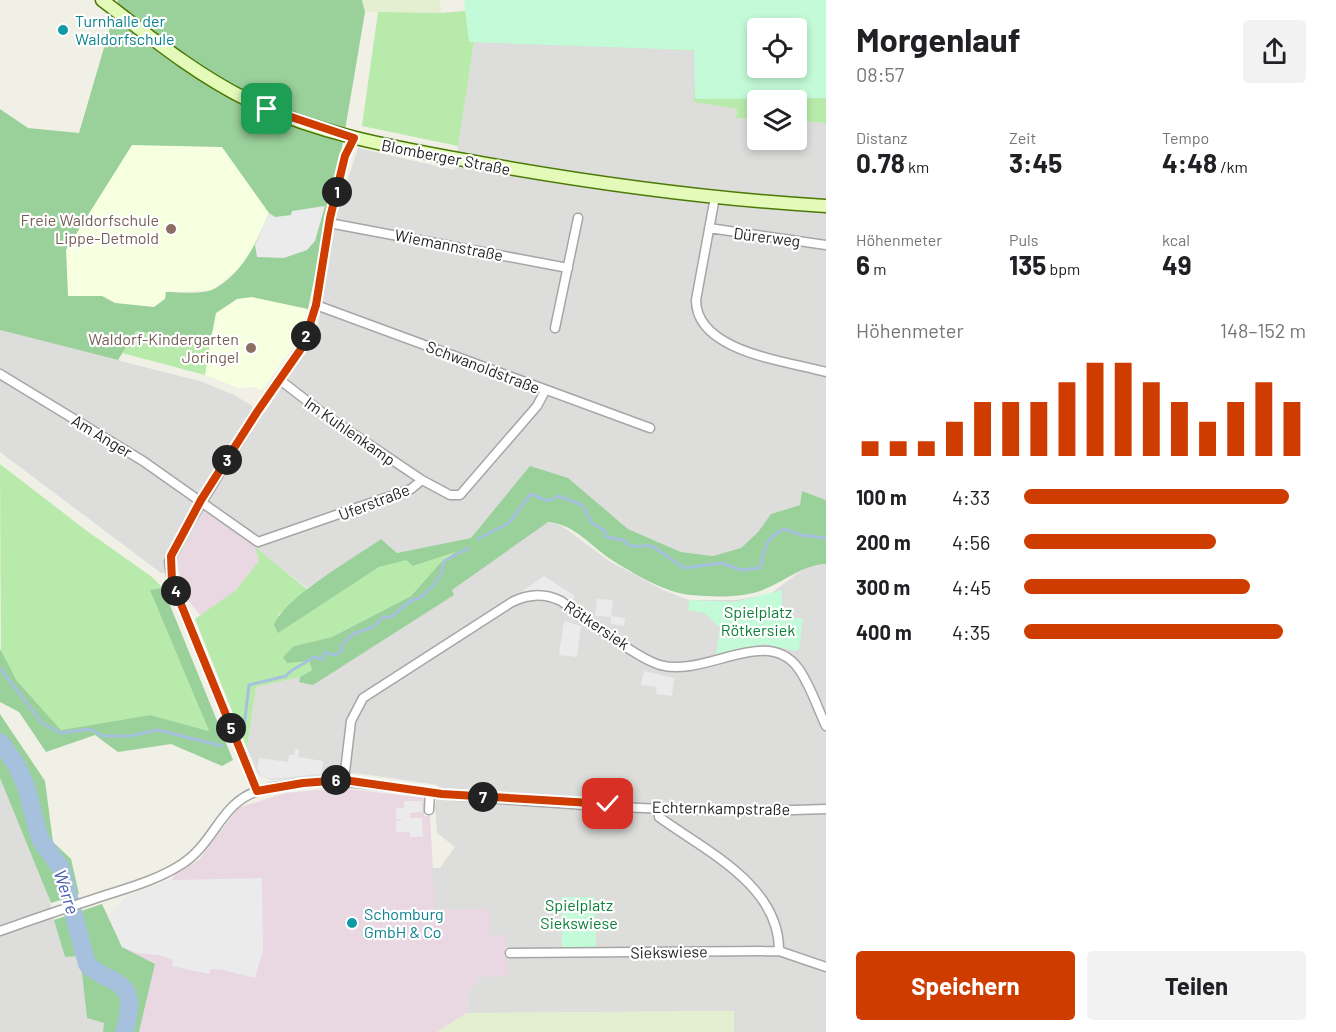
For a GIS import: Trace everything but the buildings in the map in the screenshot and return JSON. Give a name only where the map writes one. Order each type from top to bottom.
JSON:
[{"type":"street","name":"Blomberger Straße","points":[[102,0],[177,56],[229,90],[267,109],[354,138],[544,175],[715,197],[826,206]]},
{"type":"street","points":[[0,931],[155,878],[180,866],[202,849],[236,802],[257,791],[170,574],[171,556],[201,500],[257,412],[303,346],[316,305],[329,222],[345,156],[354,138]]},
{"type":"street","points":[[715,197],[696,306],[711,335],[729,345],[826,372]]},
{"type":"street","points":[[555,328],[578,218]]},
{"type":"street","name":"Wiemannstraße","points":[[329,222],[568,268]]},
{"type":"street","name":"Dürerweg","points":[[709,228],[826,244]]},
{"type":"street","name":"Schwanoldstraße","points":[[316,305],[650,428]]},
{"type":"street","name":"Am Anger","points":[[0,374],[143,461],[201,500]]},
{"type":"street","name":"Im Kuhlenkamp","points":[[280,380],[324,414],[422,480]]},
{"type":"street","name":"Uferstraße","points":[[201,500],[254,540],[261,542],[411,489],[422,480],[450,495],[460,495],[537,406],[545,391]]},
{"type":"street","name":"Rötkersiek","points":[[344,780],[351,721],[363,698],[512,602],[532,595],[561,601],[660,665],[691,668],[757,650],[778,653],[791,661],[800,671],[826,726]]},
{"type":"street","name":"Echternkampstraße","points":[[257,791],[303,783],[344,780],[430,792],[658,807],[826,808]]},
{"type":"street","points":[[429,810],[430,792]]},
{"type":"street","points":[[658,807],[659,817],[712,854],[758,894],[772,920],[779,951]]},
{"type":"street","name":"Siekswiese","points":[[510,953],[779,951],[826,967]]},
{"type":"shaded area","points":[[362,0],[440,0],[441,13],[365,12]]},
{"type":"shaded area","points":[[475,36],[696,51],[737,109],[736,118],[747,119],[747,150],[807,150],[807,122],[826,123],[826,500],[802,491],[800,505],[771,514],[758,532],[741,548],[713,556],[681,552],[628,529],[618,520],[531,466],[471,538],[397,553],[381,539],[307,588],[206,510],[177,562],[178,574],[161,573],[0,452],[0,330],[203,382],[234,395],[264,413],[317,333],[334,222],[358,148],[454,170]]},
{"type":"shaded area","name":"Freie Waldorfschule Lippe-Detmold","points":[[132,145],[222,147],[269,213],[255,245],[242,266],[212,290],[166,292],[165,299],[154,307],[115,303],[102,296],[68,296],[66,250]]},
{"type":"shaded area","points":[[325,206],[315,241],[307,250],[284,258],[257,257],[255,245],[269,213],[275,217],[291,215],[292,211]]},
{"type":"shaded area","name":"Waldorf-Kindergarten Joringel","points":[[252,297],[308,309],[298,341],[262,390],[254,387],[238,388],[205,375],[216,313],[237,299]]},
{"type":"shaded area","points":[[206,510],[255,547],[259,561],[235,591],[201,616],[184,595],[177,561]]},
{"type":"shaded area","points":[[547,522],[562,526],[609,561],[663,590],[689,600],[736,600],[770,594],[809,565],[826,564],[826,1032],[734,1032],[734,1011],[467,1013],[468,990],[478,982],[478,977],[507,935],[490,936],[489,909],[435,910],[431,868],[440,868],[455,847],[437,833],[435,806],[438,785],[355,773],[271,780],[258,774],[247,748],[256,687],[300,677],[299,682],[454,595],[451,590]]},
{"type":"shaded area","points":[[544,576],[575,596],[571,603],[546,591],[521,592]]},
{"type":"shaded area","points":[[597,599],[613,600],[611,616],[625,618],[624,626],[611,624],[611,617],[595,616]]},
{"type":"shaded area","points":[[564,621],[581,626],[577,657],[559,655]]},
{"type":"shaded area","points":[[644,671],[674,678],[672,696],[656,694],[657,687],[641,685]]},
{"type":"shaded area","points":[[295,749],[299,749],[298,757],[323,761],[321,774],[271,779],[261,775],[257,768],[259,758],[288,762],[289,755],[294,755]]},
{"type":"shaded area","points":[[0,778],[47,892],[65,957],[80,956],[87,1018],[104,1023],[103,1032],[0,1032]]},
{"type":"shaded area","points":[[340,788],[426,798],[424,816],[430,816],[435,910],[490,909],[490,935],[507,935],[508,976],[478,977],[478,982],[468,990],[467,1013],[437,1032],[139,1032],[155,964],[122,947],[109,915],[128,896],[172,880],[175,874],[199,860],[238,808],[285,793]]},
{"type":"shaded area","points":[[404,801],[422,801],[422,812],[410,813],[410,818],[422,818],[423,837],[410,837],[410,832],[396,832],[396,821],[404,820],[396,819],[396,808],[404,808]]},
{"type":"shaded area","points":[[262,878],[263,951],[255,978],[223,970],[211,969],[209,974],[172,966],[173,960],[159,955],[137,953],[122,947],[109,915],[128,896],[172,880]]},
{"type":"shaded area","points":[[734,1011],[734,1032],[437,1032],[467,1013]]},
{"type":"green space","points":[[118,0],[362,0],[365,12],[343,142],[308,309],[252,297],[237,299],[216,313],[210,343],[136,331],[118,360],[0,330],[0,109],[28,128],[79,133]],"holes":[[[132,145],[222,147],[269,213],[254,246],[233,274],[209,291],[166,292],[165,299],[154,307],[115,303],[102,296],[68,296],[66,250]]]},
{"type":"green space","points":[[464,0],[826,0],[826,98],[807,98],[807,90],[747,90],[747,99],[695,99],[694,50],[469,42]]},
{"type":"green space","points":[[826,0],[826,123],[807,122],[807,90],[747,90],[747,119],[736,118],[737,109],[694,102],[696,51],[475,36],[458,146],[362,126],[378,12],[441,13],[578,1]]},
{"type":"green space","points":[[136,331],[210,343],[205,375],[122,353]]},
{"type":"green space","points":[[0,464],[87,531],[152,577],[163,588],[151,591],[209,731],[150,715],[61,730],[17,681],[1,653]]},
{"type":"green space","points":[[530,466],[568,478],[628,529],[681,552],[713,556],[741,548],[758,532],[771,514],[800,505],[802,491],[826,500],[826,564],[800,571],[768,588],[744,595],[691,595],[671,591],[650,582],[612,560],[574,531],[548,522],[452,590],[454,595],[313,685],[299,682],[300,677],[312,670],[309,661],[287,663],[283,657],[294,646],[332,637],[411,596],[441,562],[455,552],[413,566],[406,560],[379,567],[278,633],[274,625],[292,602],[381,539],[397,553],[471,538]]},
{"type":"green space","points":[[255,547],[308,590],[278,615],[278,632],[379,567],[406,559],[414,566],[457,550],[441,562],[411,596],[332,637],[294,646],[309,661],[312,670],[300,677],[256,687],[247,748],[195,619],[235,591],[259,561]]},
{"type":"green space","points":[[163,588],[233,760],[222,766],[171,744],[118,752],[95,735],[46,752],[19,712],[0,702],[0,649],[17,681],[61,730],[150,715],[209,731],[150,590]]},
{"type":"green space","name":"Spielplatz Rötkersiek","points":[[782,590],[782,618],[803,618],[799,649],[796,651],[764,644],[716,655],[720,628],[704,613],[688,610],[689,600],[735,602]]},
{"type":"green space","points":[[0,714],[45,781],[53,842],[71,859],[79,894],[51,903],[0,778]]},
{"type":"green space","name":"Spielplatz Siekswiese","points":[[561,897],[595,897],[596,948],[562,948]]},
{"type":"green space","points":[[102,904],[122,947],[155,964],[139,1032],[103,1032],[104,1023],[87,1018],[80,956],[65,957],[54,920]]},
{"type":"waterway","points":[[478,539],[509,523],[531,494],[548,501],[559,496],[582,505],[592,523],[605,531],[606,537],[623,540],[630,546],[652,546],[684,568],[722,563],[741,570],[760,568],[769,540],[784,529],[801,535],[826,538]]},
{"type":"waterway","points":[[244,727],[249,685],[286,676],[313,657],[323,659],[325,652],[332,655],[338,653],[342,650],[341,646],[353,634],[373,627],[383,617],[391,617],[410,601],[420,598],[433,586],[441,574],[444,561],[469,548]]},
{"type":"waterway","points":[[0,668],[42,723],[61,733],[90,729],[103,736],[130,736],[158,730],[222,746]]},
{"type":"waterway","name":"Werre","points":[[0,742],[16,764],[26,786],[40,839],[61,868],[87,964],[122,986],[126,991],[129,1009],[124,1032]]},
{"type":"place","name":"Turnhalle der Waldorfschule","points":[[63,30]]},
{"type":"place","name":"Freie Waldorfschule Lippe-Detmold","points":[[171,229]]},
{"type":"place","name":"Waldorf-Kindergarten Joringel","points":[[251,348]]},
{"type":"place","name":"Schomburg GmbH & Co","points":[[352,923]]},
{"type":"route","points":[[267,109],[354,138],[345,156],[330,218],[316,305],[303,346],[257,412],[201,500],[171,556],[169,566],[172,582],[257,791],[275,786],[344,780],[442,794],[608,804]]}]
